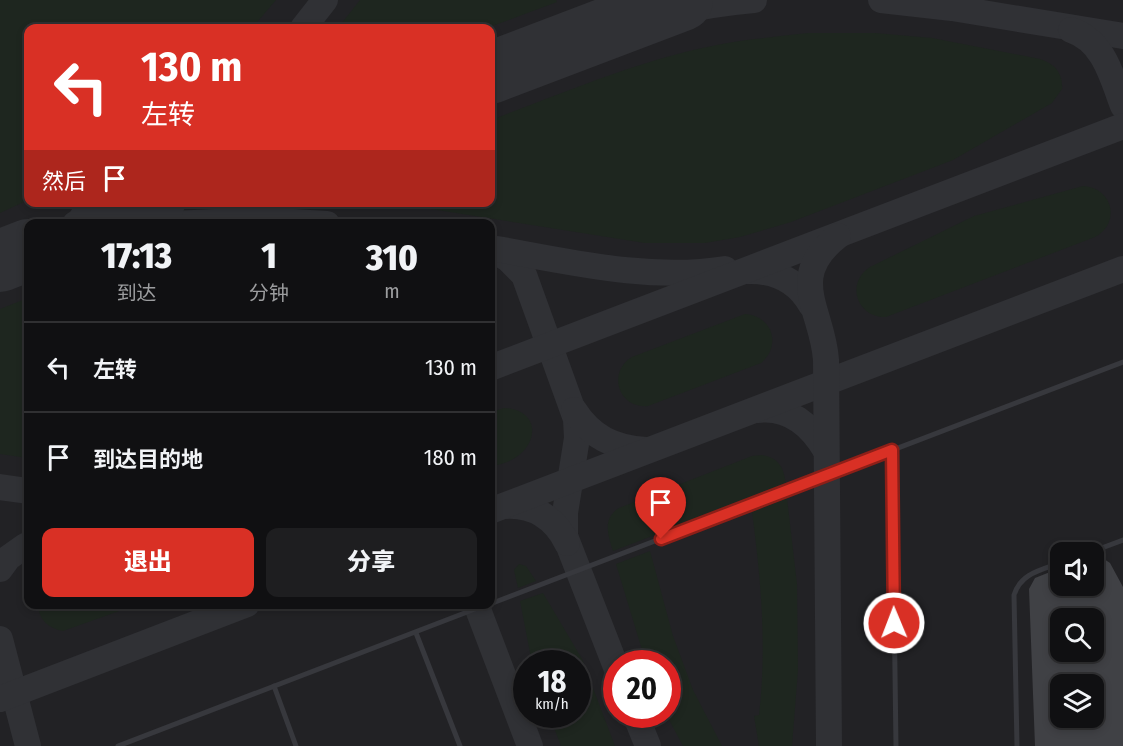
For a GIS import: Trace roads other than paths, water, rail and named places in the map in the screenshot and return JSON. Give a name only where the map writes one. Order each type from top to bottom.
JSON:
[{"type":"lane","points":[[495,602],[1123,362]]},
{"type":"lane","points":[[892,450],[896,746]]},
{"type":"lane","points":[[1104,547],[1123,540]]},
{"type":"lane","points":[[1017,746],[1014,596],[1025,577],[1050,567]]},
{"type":"lane","points":[[118,746],[476,609]]},
{"type":"lane","points":[[416,633],[460,746]]},
{"type":"lane","points":[[274,686],[296,746]]}]
